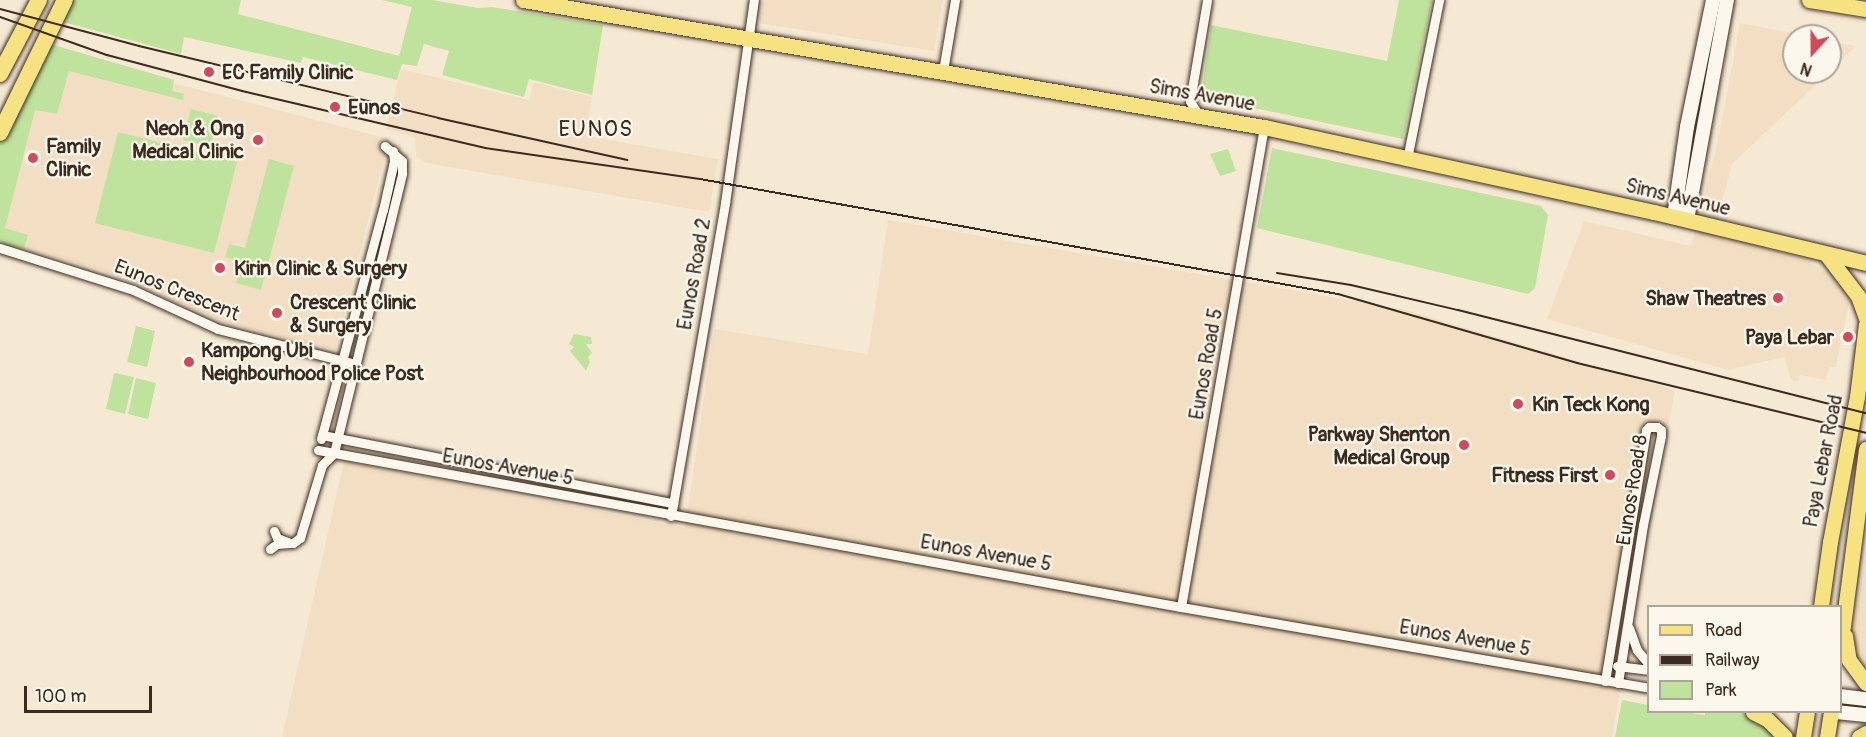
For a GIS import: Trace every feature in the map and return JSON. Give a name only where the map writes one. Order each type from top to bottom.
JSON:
[{"type":"highway","points":[[0,74],[39,0]]},
{"type":"highway","points":[[0,133],[65,0]]},
{"type":"main road","name":"Sims Avenue","points":[[524,0],[1198,114],[1680,219],[1866,263]]},
{"type":"main road","points":[[1680,219],[1687,127],[1713,0]]},
{"type":"main road","points":[[1680,219],[1727,0]]},
{"type":"main road","points":[[1809,0],[1866,9]]},
{"type":"main road","points":[[1826,254],[1858,296],[1866,318]]},
{"type":"main road","name":"Paya Lebar Road","points":[[1821,605],[1830,542],[1857,397],[1866,324]]},
{"type":"main road","name":"Paya Lebar Road","points":[[1842,638],[1866,449]]},
{"type":"main road","points":[[1844,627],[1849,660],[1866,683]]},
{"type":"main road","points":[[1842,696],[1866,699]]},
{"type":"main road","points":[[1842,712],[1866,715]]},
{"type":"main road","points":[[1756,713],[1779,729],[1785,737]]},
{"type":"main road","points":[[1803,737],[1807,713]]},
{"type":"main road","points":[[1827,737],[1831,713]]},
{"type":"main road","points":[[1859,737],[1866,733]]},
{"type":"street","name":"Eunos Road 2","points":[[671,516],[725,203],[754,0]]},
{"type":"street","points":[[943,71],[956,0]]},
{"type":"street","points":[[1198,114],[1190,101],[1207,0]]},
{"type":"street","points":[[1407,159],[1439,0]]},
{"type":"street","name":"Eunos Road 5","points":[[1181,607],[1264,127]]},
{"type":"street","points":[[270,549],[277,543],[298,541],[302,535],[322,465],[334,453],[402,173],[402,161],[389,149],[394,161],[383,210],[318,450],[322,465]]},
{"type":"street","name":"Eunos Crescent","points":[[0,248],[133,290],[218,329],[355,364]]},
{"type":"street","name":"Eunos Road 8","points":[[1605,681],[1646,430],[1649,426],[1657,427],[1661,430],[1661,436],[1618,683]]},
{"type":"street","name":"Eunos Avenue 5","points":[[322,435],[673,503]]},
{"type":"street","name":"Eunos Avenue 5","points":[[318,450],[671,516],[1647,688]]},
{"type":"street","points":[[274,531],[278,538],[291,543]]},
{"type":"street","points":[[1628,626],[1637,650],[1647,662]]},
{"type":"street","points":[[1608,665],[1647,670]]},
{"type":"shaded area","points":[[763,0],[943,0],[934,51],[759,23]]},
{"type":"shaded area","points":[[1740,23],[1782,31],[1782,84],[1816,84],[1732,164],[1714,232],[1802,258],[1840,280],[1850,298],[1836,367],[1829,367],[1826,380],[1800,375],[1798,382],[1791,379],[1784,357],[1728,370],[1547,319],[1584,221],[1691,246],[1718,141]]},
{"type":"shaded area","points":[[1842,43],[1856,46],[1842,59]]},
{"type":"shaded area","points":[[47,50],[389,139],[335,350],[222,322],[101,270],[0,243],[0,143]]},
{"type":"shaded area","points":[[401,69],[529,100],[534,82],[592,97],[586,136],[718,159],[709,212],[426,163],[416,156],[415,137],[386,129]]},
{"type":"shaded area","points":[[888,220],[1406,310],[1675,390],[1612,737],[282,737],[344,461],[685,528],[714,329],[868,354]]},
{"type":"shaded area","points":[[1866,552],[1866,674],[1856,659],[1852,639]]},
{"type":"green space","points":[[70,0],[241,0],[238,14],[399,56],[412,7],[382,0],[432,0],[603,25],[592,95],[529,79],[524,97],[442,75],[449,51],[424,44],[417,66],[402,64],[397,80],[303,57],[301,63],[184,37],[181,54],[60,21]]},
{"type":"green space","points":[[1399,0],[1432,0],[1403,139],[1201,97],[1211,25],[1387,61]]},
{"type":"green space","points":[[50,44],[174,80],[172,91],[184,94],[183,100],[69,71],[57,114],[35,110],[5,228],[28,235],[24,249],[0,243],[0,143]]},
{"type":"green space","points":[[191,109],[218,116],[211,147],[183,140]]},
{"type":"green space","points":[[118,132],[237,162],[214,253],[95,223]]},
{"type":"green space","points":[[1272,148],[1541,206],[1548,215],[1535,288],[1528,294],[1257,228]]},
{"type":"green space","points":[[1228,149],[1236,171],[1220,176],[1210,154]]},
{"type":"green space","points":[[269,159],[294,166],[261,290],[236,283],[242,262],[225,257],[229,244],[245,248]]},
{"type":"green space","points":[[136,326],[155,331],[147,367],[127,362]]},
{"type":"green space","points":[[574,334],[591,337],[592,344],[586,344],[592,353],[588,357],[590,362],[586,371],[570,351],[574,347],[569,344]]},
{"type":"green space","points":[[114,373],[134,377],[125,414],[106,409]]},
{"type":"green space","points":[[136,378],[156,383],[148,419],[128,414]]},
{"type":"green space","points":[[1622,700],[1647,705],[1647,713],[1705,715],[1705,713],[1743,713],[1780,737],[1615,737]]},
{"type":"railway","points":[[0,9],[139,46],[438,118],[627,160]]},
{"type":"railway","points":[[0,17],[107,55],[242,91],[485,148],[700,179],[1338,294],[1577,363],[1866,433]]},
{"type":"railway","points":[[1277,273],[1351,285],[1458,310],[1866,413]]},
{"type":"place","name":"EC Family Clinic","points":[[209,72]]},
{"type":"place","name":"Eunos","points":[[335,107]]},
{"type":"place","name":"Neoh & Ong Medical Clinic","points":[[258,140]]},
{"type":"place","name":"Family Clinic","points":[[33,158]]},
{"type":"place","name":"Kirin Clinic & Surgery","points":[[220,268]]},
{"type":"place","name":"Shaw Theatres","points":[[1778,298]]},
{"type":"place","name":"Crescent Clinic & Surgery","points":[[277,313]]},
{"type":"place","name":"Paya Lebar","points":[[1848,337]]},
{"type":"place","name":"Kampong Ubi Neighbourhood Police Post","points":[[189,362]]},
{"type":"place","name":"Kin Teck Kong","points":[[1518,404]]},
{"type":"place","name":"Parkway Shenton Medical Group","points":[[1464,445]]},
{"type":"place","name":"Fitness First","points":[[1610,475]]},
{"type":"district","name":"EUNOS","points":[[596,130]]}]
